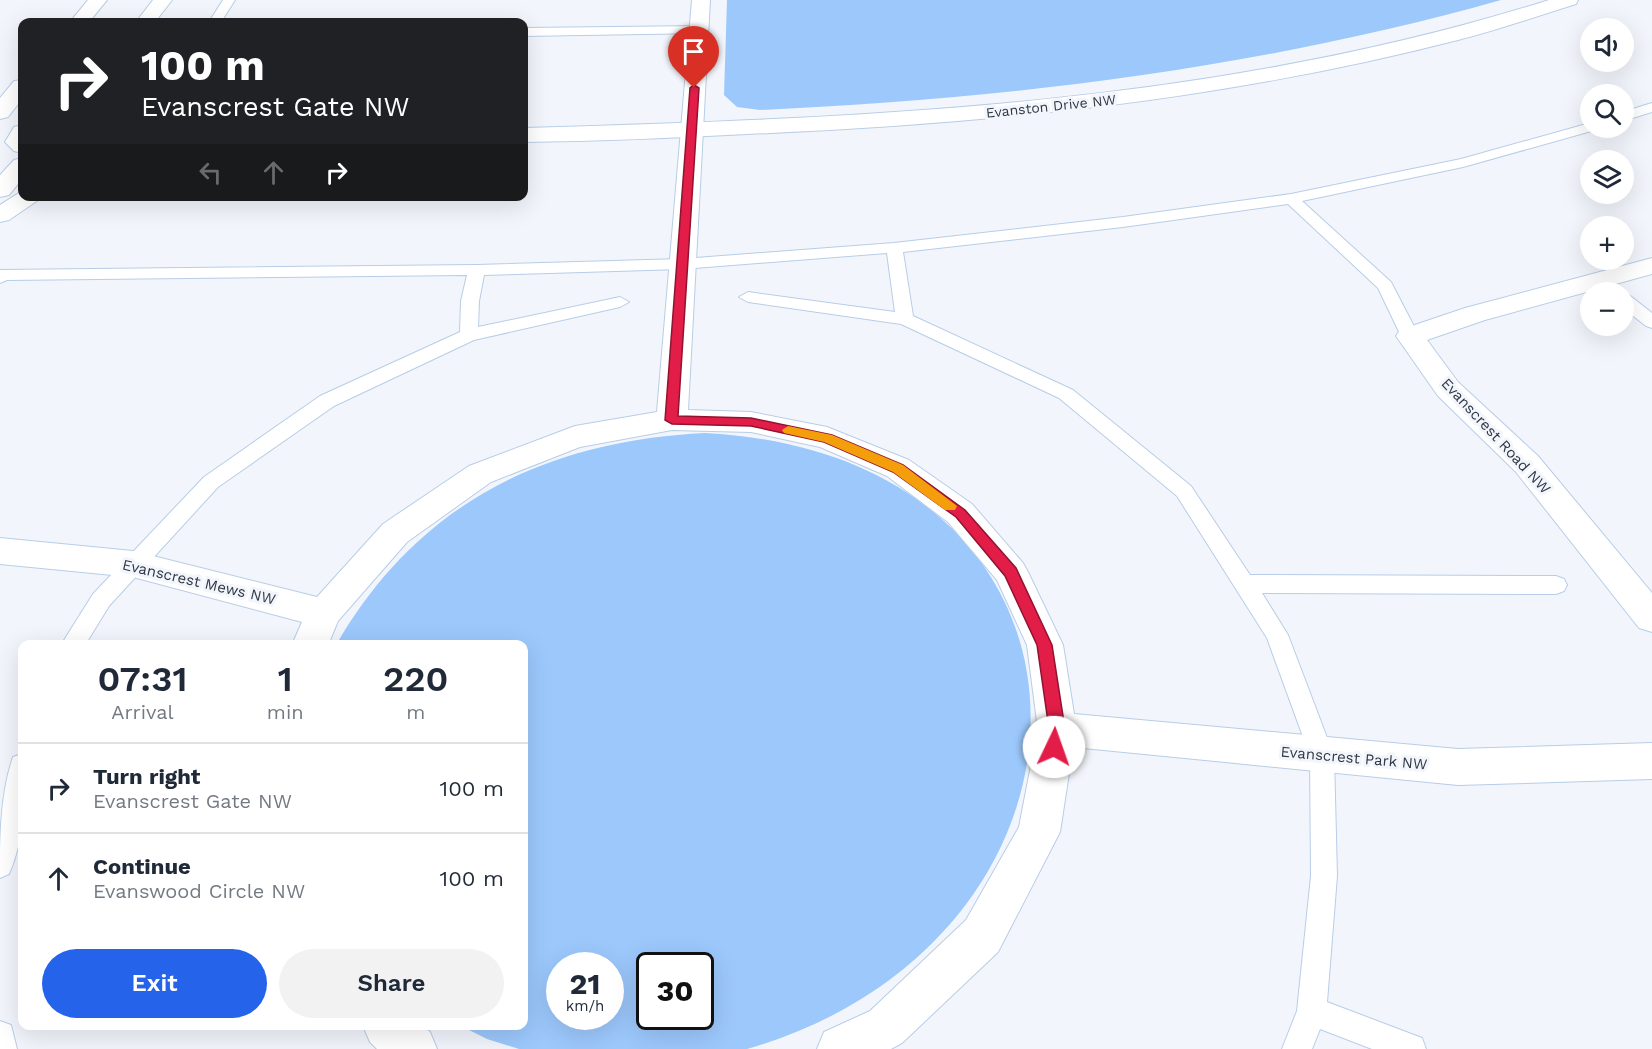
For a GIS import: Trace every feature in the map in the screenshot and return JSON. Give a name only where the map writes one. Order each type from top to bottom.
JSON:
[{"type":"street","points":[[82,18],[98,0]]},
{"type":"street","points":[[102,18],[116,0]]},
{"type":"street","points":[[148,18],[163,0]]},
{"type":"street","points":[[672,420],[690,130],[701,30],[701,0]]},
{"type":"street","name":"Evanston Drive NW","points":[[528,135],[690,130],[944,117],[1121,98],[1288,71],[1453,35],[1569,0]]},
{"type":"street","points":[[0,112],[18,91]]},
{"type":"street","points":[[0,128],[18,127]]},
{"type":"street","points":[[0,190],[18,170]]},
{"type":"street","points":[[0,215],[24,201]]},
{"type":"street","points":[[1616,282],[1652,266]]},
{"type":"street","points":[[1410,336],[1475,314],[1580,292]]},
{"type":"street","name":"Evanscrest Road NW","points":[[1410,336],[1448,389],[1527,464],[1652,618]]},
{"type":"street","points":[[312,640],[324,613],[395,533],[480,474],[575,437],[672,420],[751,422],[827,438],[898,468],[960,513],[1011,572],[1044,645],[1057,729],[1039,832],[982,936],[886,1027],[841,1049]]},
{"type":"street","name":"Evanscrest Mews NW","points":[[0,551],[133,564],[324,613]]},
{"type":"street","name":"Evanscrest Park NW","points":[[1057,729],[1322,756],[1458,767],[1652,761]]},
{"type":"street","points":[[391,1030],[413,1049]]},
{"type":"lane","points":[[218,18],[229,0]]},
{"type":"lane","points":[[528,32],[701,30]]},
{"type":"lane","points":[[1634,113],[1652,107]]},
{"type":"lane","points":[[0,278],[26,275],[477,270],[682,264],[894,248],[1123,222],[1291,199],[1462,163],[1580,130]]},
{"type":"lane","points":[[1291,199],[1385,286],[1410,336]]},
{"type":"lane","points":[[894,248],[905,319]]},
{"type":"lane","points":[[469,335],[470,301],[477,270]]},
{"type":"lane","points":[[748,297],[905,319],[1066,394],[1184,491],[1276,635],[1322,756],[1324,876],[1312,1011],[1297,1049]]},
{"type":"lane","points":[[77,640],[101,600],[211,482],[318,408],[469,335],[620,302]]},
{"type":"lane","points":[[1634,308],[1652,322]]},
{"type":"lane","points":[[1244,584],[1556,585]]},
{"type":"lane","points":[[0,865],[18,783]]},
{"type":"lane","points":[[1312,1011],[1411,1049]]},
{"type":"lane","points":[[0,1036],[2,1049]]},
{"type":"shaded area","points":[[727,0],[1501,0],[1410,24],[1319,44],[1226,62],[1134,76],[947,98],[760,110],[737,107],[724,95]]},
{"type":"shaded area","points":[[705,433],[846,462],[947,523],[1008,609],[1030,708],[1015,812],[962,910],[873,992],[747,1049],[519,1049],[487,1039],[469,1030],[528,1030],[528,640],[339,640],[369,595],[406,553],[447,518],[491,489],[540,466],[591,450],[647,439]]},
{"type":"slow traffic","points":[[788,430],[827,438],[898,468],[950,506]]},
{"type":"route","points":[[694,88],[672,420],[751,422],[827,438],[898,468],[960,513],[1011,572],[1044,645],[1057,729],[1054,747]]}]
